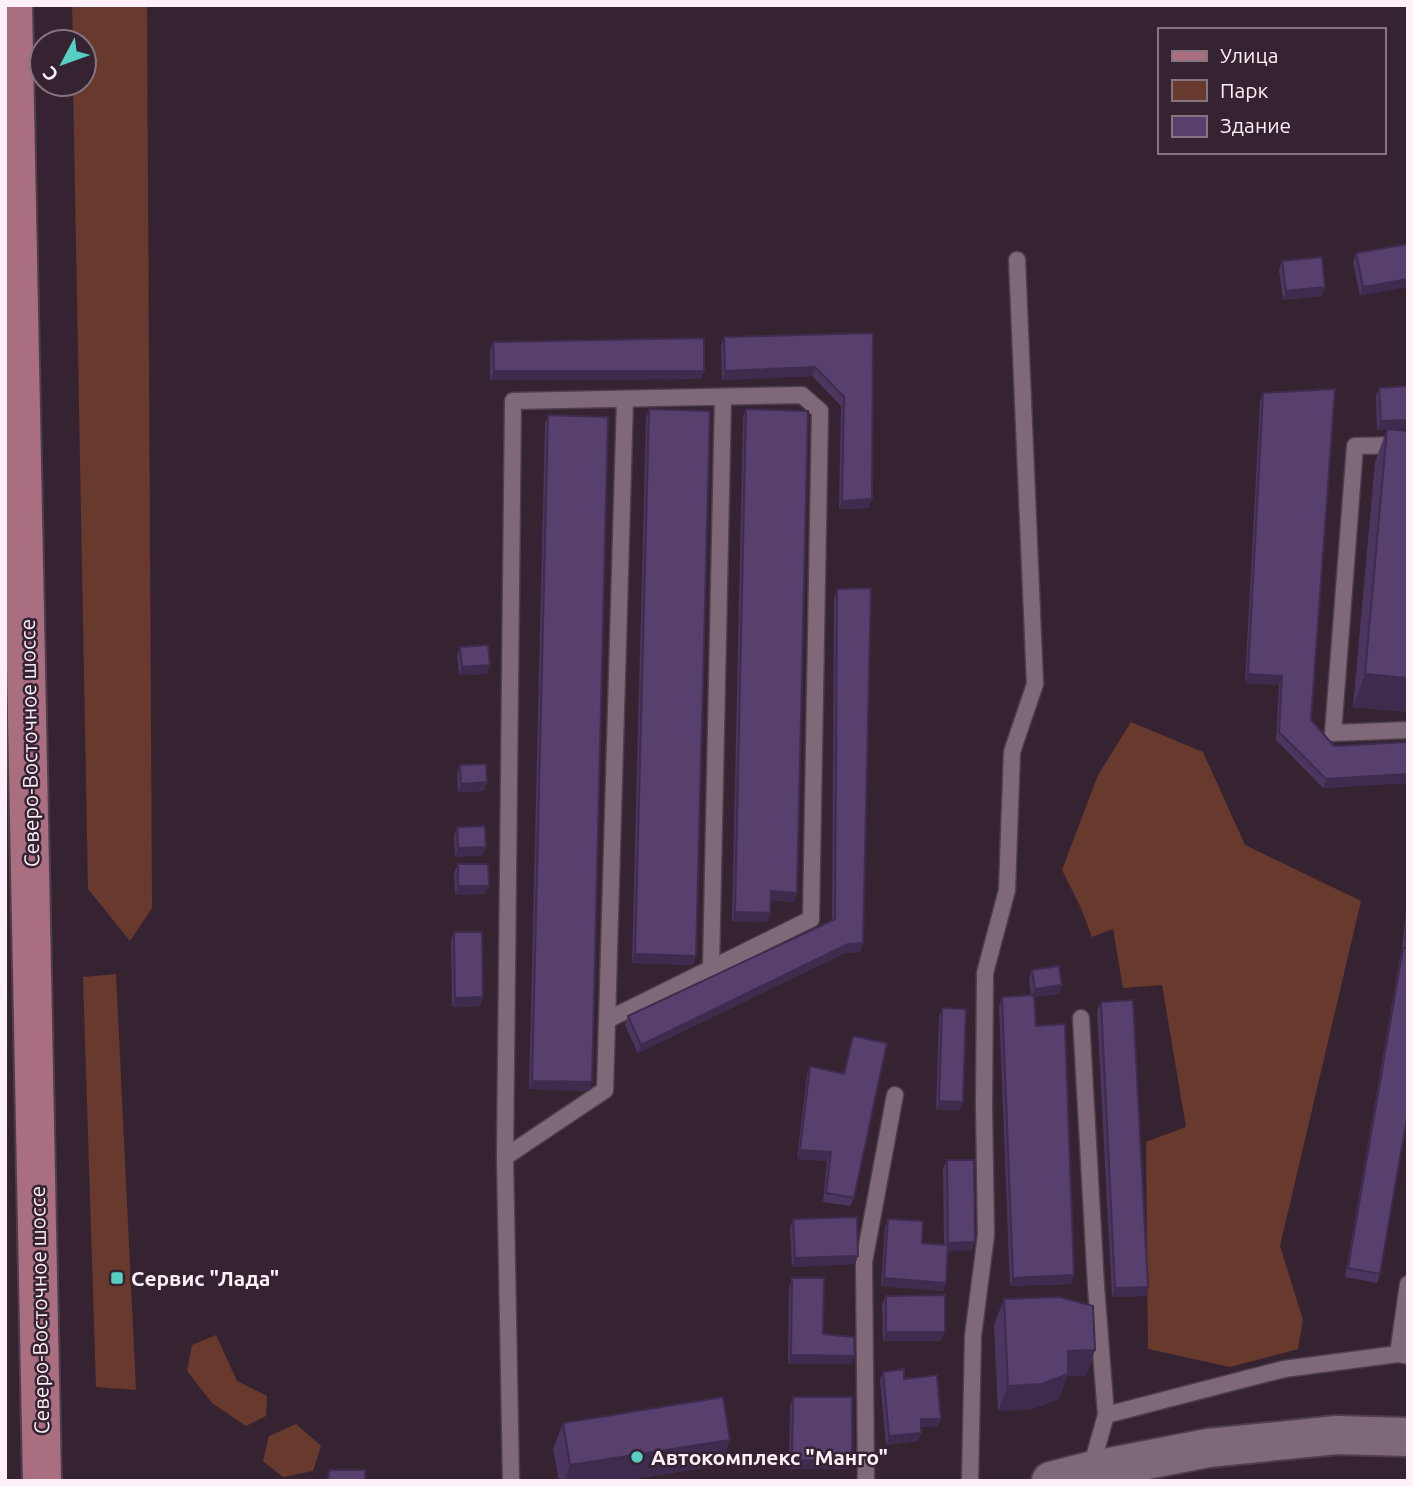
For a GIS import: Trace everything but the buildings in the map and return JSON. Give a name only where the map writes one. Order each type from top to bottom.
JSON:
[{"type":"main road","name":"Северо-Восточное шоссе","points":[[13,5],[14,391],[42,1481]]},
{"type":"street","points":[[1051,1481],[1090,1471],[1221,1447],[1337,1436],[1408,1437]]},
{"type":"lane","points":[[970,1481],[973,1336],[986,1235],[985,973],[1007,890],[1012,752],[1035,684],[1017,260]]},
{"type":"lane","points":[[511,1481],[505,1157],[513,401],[802,395],[820,411],[811,919],[607,1020]]},
{"type":"lane","points":[[711,968],[723,397]]},
{"type":"lane","points":[[505,1157],[605,1090],[625,399]]},
{"type":"lane","points":[[1408,445],[1355,446],[1333,733],[1408,730]]},
{"type":"lane","points":[[1081,1018],[1106,1415],[1090,1471]]},
{"type":"lane","points":[[866,1481],[864,1262],[895,1095]]},
{"type":"lane","points":[[1106,1415],[1284,1369],[1403,1355],[1408,1284]]},
{"type":"green space","points":[[72,5],[147,5],[152,908],[130,941],[88,889],[73,98],[98,98],[98,28],[73,28]]},
{"type":"green space","points":[[1131,722],[1203,752],[1245,845],[1361,901],[1280,1246],[1303,1320],[1298,1349],[1230,1367],[1148,1349],[1146,1142],[1186,1127],[1162,985],[1123,988],[1113,929],[1092,937],[1062,870],[1098,775]]},
{"type":"green space","points":[[116,974],[136,1390],[96,1387],[83,977]]},
{"type":"green space","points":[[216,1335],[237,1381],[267,1396],[266,1416],[246,1426],[212,1403],[187,1371],[192,1345]]},
{"type":"green space","points":[[296,1424],[321,1446],[313,1471],[283,1477],[263,1461],[269,1436]]},
{"type":"place","name":"Сервис \"Лада\"","points":[[117,1278]]},
{"type":"place","name":"Автокомплекс \"Манго\"","points":[[637,1457]]}]
